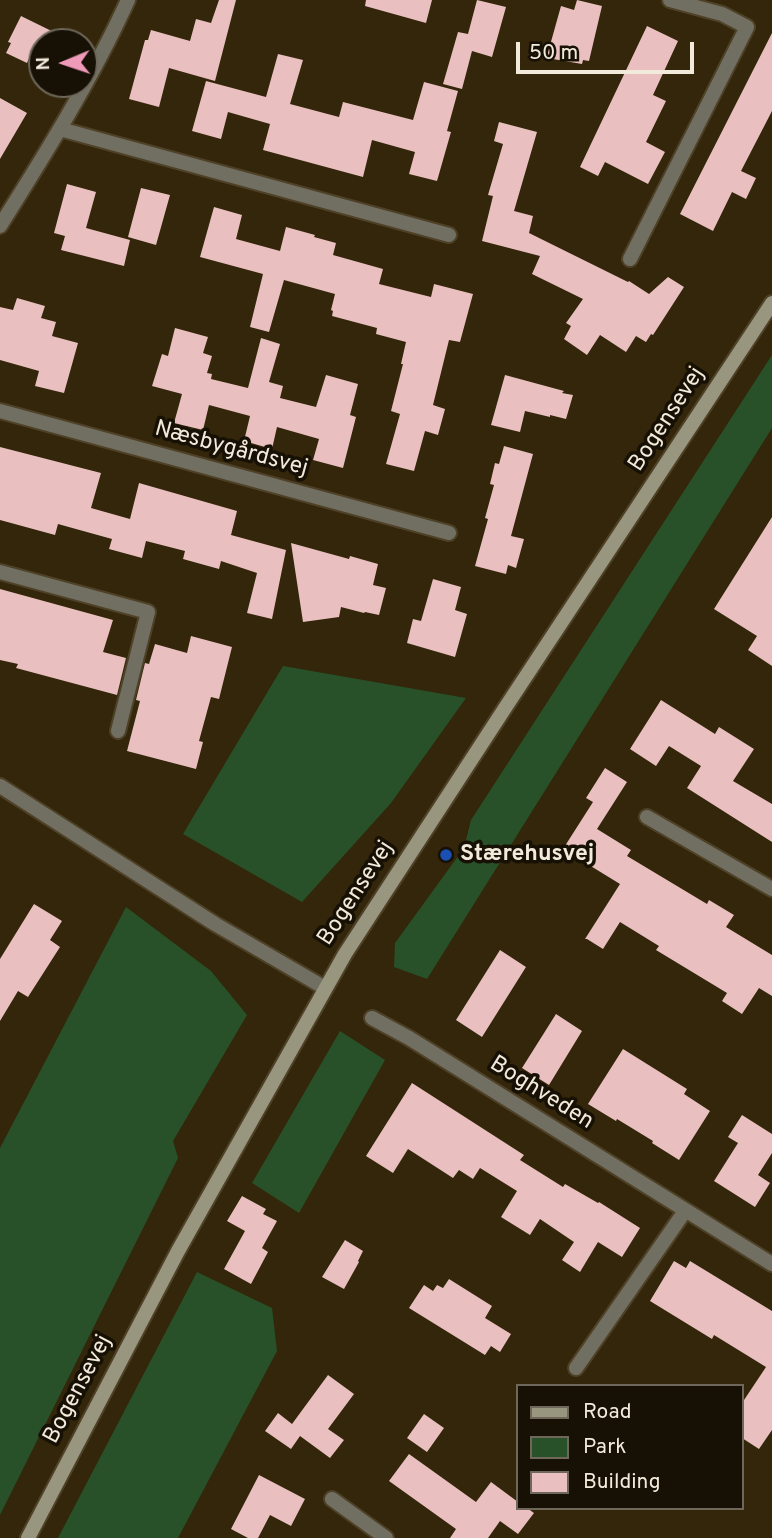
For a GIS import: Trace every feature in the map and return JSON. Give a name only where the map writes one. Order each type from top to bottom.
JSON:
[{"type":"main road","name":"Bogensevej","points":[[28,1538],[178,1251],[345,954],[772,303]]},
{"type":"street","points":[[0,226],[60,129],[128,0]]},
{"type":"street","points":[[629,259],[747,27],[722,14],[670,0]]},
{"type":"street","points":[[60,129],[449,235]]},
{"type":"street","name":"Næsbygårdsvej","points":[[0,411],[449,533]]},
{"type":"street","points":[[0,572],[148,612],[118,731]]},
{"type":"street","points":[[0,786],[215,924],[325,988]]},
{"type":"street","points":[[647,817],[772,889]]},
{"type":"street","name":"Boghveden","points":[[372,1018],[409,1038],[772,1264]]},
{"type":"street","points":[[576,1368],[685,1211]]},
{"type":"street","points":[[332,1499],[386,1538]]},
{"type":"green space","points":[[772,355],[772,428],[427,979],[394,967],[395,943],[464,848],[471,820]]},
{"type":"green space","points":[[283,666],[466,698],[391,803],[302,902],[183,834]]},
{"type":"green space","points":[[126,907],[211,971],[247,1015],[173,1141],[178,1158],[0,1515],[0,1148]]},
{"type":"green space","points":[[340,1031],[385,1060],[299,1213],[252,1183]]},
{"type":"green space","points":[[197,1272],[272,1308],[277,1351],[178,1538],[58,1538]]},
{"type":"building","points":[[219,0],[236,0],[215,81],[169,68],[159,107],[129,99],[145,40],[148,40],[151,30],[190,41],[196,19],[211,23]]},
{"type":"building","points":[[366,0],[432,0],[426,23],[365,6]]},
{"type":"building","points":[[477,0],[506,7],[492,57],[472,51],[462,89],[443,84],[458,32],[468,34]]},
{"type":"building","points":[[577,0],[602,6],[589,61],[583,60],[582,64],[547,56],[561,6],[574,10]]},
{"type":"building","points":[[21,16],[45,28],[28,28],[27,63],[6,53],[11,43],[8,42]]},
{"type":"building","points":[[647,26],[678,41],[653,95],[666,101],[646,142],[665,152],[648,184],[605,162],[598,176],[580,167]]},
{"type":"building","points":[[772,33],[772,111],[741,171],[756,178],[746,199],[732,192],[713,231],[680,214]]},
{"type":"building","points":[[278,54],[303,60],[290,104],[339,117],[343,102],[413,120],[424,82],[458,91],[447,131],[451,132],[437,181],[409,174],[415,152],[372,140],[363,177],[263,150],[270,124],[228,112],[221,139],[192,131],[206,81],[266,97]]},
{"type":"building","points":[[0,98],[27,113],[0,159]]},
{"type":"building","points":[[499,122],[537,132],[514,211],[533,216],[529,233],[629,281],[649,294],[668,277],[684,287],[646,342],[636,336],[626,352],[600,335],[587,355],[564,339],[571,326],[566,323],[583,299],[532,274],[540,256],[482,241],[493,196],[488,195],[503,144],[494,141]]},
{"type":"building","points":[[67,184],[96,192],[86,228],[130,240],[124,266],[61,250],[65,236],[54,233]]},
{"type":"building","points":[[141,188],[170,195],[156,245],[128,237]]},
{"type":"building","points":[[214,207],[242,215],[236,239],[280,251],[286,227],[336,243],[333,255],[383,269],[379,284],[431,297],[434,284],[473,294],[460,342],[449,340],[433,405],[445,409],[438,435],[425,431],[414,471],[386,464],[400,414],[391,411],[406,342],[376,334],[377,328],[332,316],[335,294],[284,280],[269,332],[250,327],[263,274],[200,257]]},
{"type":"building","points":[[17,298],[45,306],[41,318],[56,322],[52,336],[78,343],[64,393],[35,386],[39,371],[0,360],[0,307],[13,310]]},
{"type":"building","points":[[175,328],[208,337],[203,353],[212,356],[207,373],[212,374],[211,379],[248,388],[261,338],[280,344],[269,382],[283,386],[280,398],[316,407],[326,375],[358,384],[350,415],[356,417],[343,468],[313,460],[319,439],[277,427],[272,449],[244,441],[250,416],[209,405],[203,430],[174,423],[182,394],[152,386],[162,354],[168,356]]},
{"type":"building","points":[[505,375],[573,395],[566,419],[525,411],[520,432],[491,425]]},
{"type":"building","points":[[504,446],[533,454],[511,536],[524,539],[516,568],[508,565],[506,574],[475,566],[488,519],[485,518],[494,485],[490,484],[495,463],[499,464]]},
{"type":"building","points":[[0,447],[101,473],[91,508],[130,519],[139,483],[237,511],[231,535],[286,550],[272,619],[247,613],[257,573],[221,561],[219,569],[183,559],[185,551],[146,541],[142,558],[109,549],[112,539],[58,524],[55,535],[0,520]]},
{"type":"building","points":[[772,517],[772,666],[748,650],[757,636],[714,609]]},
{"type":"building","points":[[291,543],[378,564],[373,585],[386,588],[379,615],[341,607],[339,617],[303,622]]},
{"type":"building","points":[[433,579],[461,587],[455,610],[467,614],[455,657],[407,643],[413,619],[421,621]]},
{"type":"building","points":[[0,589],[113,620],[103,652],[126,658],[117,695],[16,668],[18,664],[0,660]]},
{"type":"building","points":[[191,636],[232,647],[219,699],[211,697],[199,741],[203,742],[196,769],[127,751],[140,701],[136,700],[145,663],[149,664],[155,644],[187,653]]},
{"type":"building","points":[[661,700],[715,734],[719,727],[754,749],[733,781],[772,804],[772,842],[687,788],[701,766],[669,746],[656,766],[630,749]]},
{"type":"building","points":[[605,768],[627,782],[597,829],[631,850],[627,856],[707,904],[709,900],[734,915],[726,927],[772,955],[772,996],[759,988],[742,1014],[722,1001],[727,993],[656,950],[659,946],[620,922],[603,949],[585,939],[620,884],[563,849],[593,802],[586,798]]},
{"type":"building","points":[[34,904],[62,921],[50,940],[60,947],[28,997],[18,991],[0,1021],[0,959]]},
{"type":"building","points":[[500,950],[526,967],[482,1037],[456,1020]]},
{"type":"building","points":[[556,1014],[582,1031],[549,1085],[522,1068]]},
{"type":"building","points":[[623,1049],[687,1089],[684,1094],[710,1111],[679,1160],[652,1143],[653,1141],[588,1104]]},
{"type":"building","points":[[412,1083],[524,1155],[520,1160],[563,1187],[565,1184],[599,1202],[640,1228],[622,1257],[598,1242],[580,1272],[562,1260],[574,1242],[540,1219],[530,1235],[501,1217],[517,1191],[480,1168],[473,1179],[459,1170],[453,1178],[408,1149],[393,1173],[366,1156]]},
{"type":"building","points":[[742,1115],[772,1134],[772,1153],[758,1175],[770,1183],[755,1207],[714,1181],[738,1143],[728,1137]]},
{"type":"building","points":[[242,1196],[266,1209],[263,1214],[277,1221],[262,1248],[268,1252],[251,1284],[224,1269],[245,1231],[227,1221]]},
{"type":"building","points":[[345,1240],[363,1251],[344,1289],[322,1277]]},
{"type":"building","points":[[674,1261],[686,1268],[690,1261],[772,1311],[772,1430],[759,1449],[744,1439],[744,1400],[766,1367],[714,1335],[712,1339],[650,1301]]},
{"type":"building","points":[[449,1279],[492,1306],[485,1318],[511,1334],[500,1352],[491,1346],[485,1355],[409,1308],[424,1285],[433,1291],[437,1285],[443,1288]]},
{"type":"building","points":[[328,1375],[354,1394],[328,1429],[344,1440],[330,1458],[300,1436],[291,1449],[265,1431],[278,1413],[292,1424]]},
{"type":"building","points":[[424,1414],[444,1428],[427,1452],[407,1438]]},
{"type":"building","points":[[409,1454],[476,1502],[491,1482],[516,1501],[516,1510],[530,1510],[534,1513],[518,1534],[500,1521],[488,1538],[450,1538],[456,1529],[389,1481]]},
{"type":"building","points":[[259,1475],[305,1499],[291,1526],[270,1515],[258,1538],[248,1538],[231,1529]]},
{"type":"place","name":"Stærehusvej","points":[[446,855]]}]
